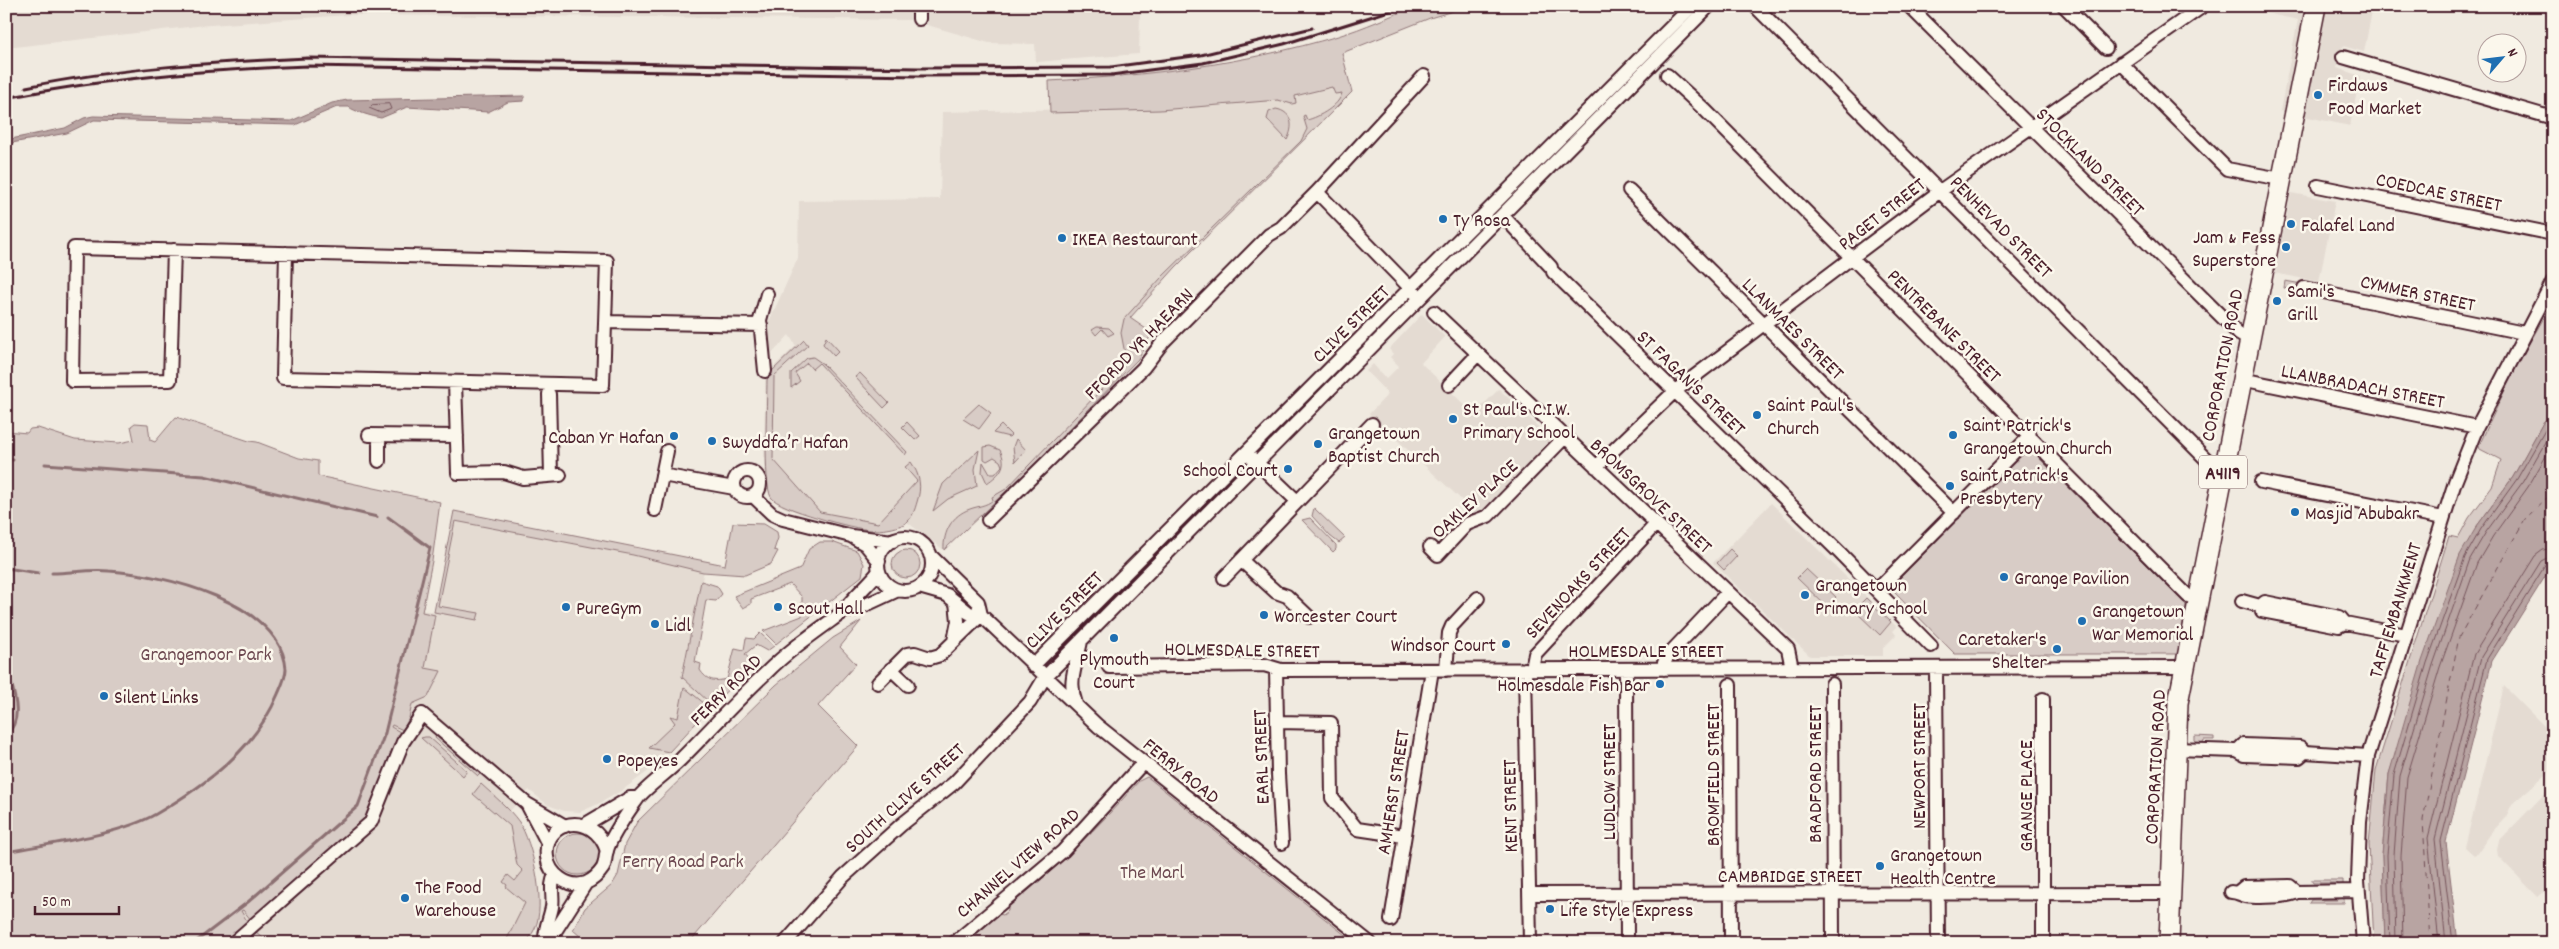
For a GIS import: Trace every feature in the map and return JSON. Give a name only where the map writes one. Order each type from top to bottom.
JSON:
[{"type":"main road","name":"CORPORATION ROAD","points":[[2169,943],[2176,713],[2316,6]]},
{"type":"street","name":"CLIVE STREET","points":[[1045,677],[1257,462],[1416,293],[1692,6]]},
{"type":"street","name":"CLIVE STREET","points":[[1033,666],[1247,453],[1416,293],[1503,216],[1709,6]]},
{"type":"street","name":"PENHEVAD STREET","points":[[1755,6],[2209,462],[2224,468]]},
{"type":"street","name":"STOCKLAND STREET","points":[[1909,6],[2239,334],[2249,340]]},
{"type":"street","points":[[2064,6],[2106,48]]},
{"type":"street","name":"PAGET STREET","points":[[1596,467],[1675,391],[1765,325],[1940,191],[2203,6]]},
{"type":"street","points":[[2344,57],[2553,118]]},
{"type":"street","points":[[2120,63],[2227,169],[2281,179]]},
{"type":"street","name":"FFORDD YR HAEARN","points":[[988,520],[1143,368],[1163,342],[1269,235],[1281,228],[1317,192],[1424,76]]},
{"type":"street","name":"PENTREBANE STREET","points":[[1667,76],[1705,110],[2186,594],[2198,598]]},
{"type":"street","name":"COEDCAE STREET","points":[[2318,186],[2553,234]]},
{"type":"street","name":"LLANMAES STREET","points":[[1629,190],[1954,513]]},
{"type":"street","points":[[1317,192],[1416,293]]},
{"type":"street","name":"ST FAGAN'S STREET","points":[[1503,216],[1552,270],[1877,590],[1931,646]]},
{"type":"street","points":[[174,250],[170,380],[72,381],[74,248],[174,250],[607,261],[603,384],[283,378],[286,253]]},
{"type":"street","name":"TAFF EMBANKMENT","points":[[2363,943],[2358,891],[2360,822],[2368,756],[2442,518],[2477,427],[2553,281]]},
{"type":"street","name":"CYMMER STREET","points":[[2304,288],[2524,334]]},
{"type":"street","points":[[765,371],[761,325],[767,294]]},
{"type":"street","name":"BROMSGROVE STREET","points":[[1434,312],[1564,438],[1788,649],[1792,668]]},
{"type":"street","points":[[605,322],[761,325]]},
{"type":"street","points":[[1449,385],[1478,354]]},
{"type":"street","name":"LLANBRADACH STREET","points":[[2241,379],[2477,427]]},
{"type":"street","points":[[456,382],[458,473],[504,472],[523,478],[555,475],[549,394]]},
{"type":"street","points":[[1224,578],[1372,424]]},
{"type":"street","points":[[379,461],[374,436],[457,436]]},
{"type":"street","points":[[1877,590],[2030,436]]},
{"type":"street","name":"OAKLEY PLACE","points":[[1430,547],[1438,555],[1467,524],[1488,516],[1564,438]]},
{"type":"street","points":[[655,510],[667,451]]},
{"type":"street","points":[[1247,453],[1297,501]]},
{"type":"street","points":[[734,488],[737,475],[751,472],[758,477],[760,482],[758,491],[753,496]]},
{"type":"street","points":[[662,475],[734,488],[740,495],[753,496],[772,514],[783,519],[851,536],[893,540]]},
{"type":"street","points":[[2261,482],[2442,518]]},
{"type":"street","name":"SEVENOAKS STREET","points":[[1529,669],[1535,654],[1656,524]]},
{"type":"street","points":[[851,536],[865,544],[879,566],[886,582],[898,590]]},
{"type":"street","name":"FERRY ROAD","points":[[543,941],[554,933],[586,883],[597,876],[604,867],[607,850],[620,825],[638,798],[682,758],[766,672],[843,612],[850,601],[868,585],[879,566],[884,548],[893,540],[908,537],[918,540],[930,555],[978,602],[981,615],[1076,706],[1143,763],[1370,943]]},
{"type":"street","points":[[919,587],[931,572],[930,555]]},
{"type":"street","points":[[1241,560],[1276,592],[1287,596],[1309,617]]},
{"type":"street","name":"FERRY ROAD","points":[[843,612],[857,609],[898,590],[906,591],[919,587],[942,592],[969,613],[981,615]]},
{"type":"street","points":[[1664,669],[1669,654],[1728,592]]},
{"type":"street","points":[[1446,670],[1452,626],[1478,598]]},
{"type":"street","points":[[2242,601],[2260,606],[2265,602],[2340,617],[2345,623],[2406,635]]},
{"type":"street","points":[[954,641],[958,621],[956,602]]},
{"type":"street","points":[[878,684],[907,654],[936,657],[981,615]]},
{"type":"street","name":"CLIVE STREET","points":[[1076,706],[1071,684],[1081,641]]},
{"type":"street","name":"HOLMESDALE STREET","points":[[1109,667],[1264,665],[1276,669],[1446,670],[2184,667]]},
{"type":"street","name":"NEWPORT STREET","points":[[1936,668],[1938,943]]},
{"type":"street","points":[[891,669],[908,685]]},
{"type":"street","name":"EARL STREET","points":[[1276,669],[1282,843]]},
{"type":"street","name":"KENT STREET","points":[[1529,669],[1530,943]]},
{"type":"street","name":"LUDLOW STREET","points":[[1626,669],[1627,943]]},
{"type":"street","name":"AMHERST STREET","points":[[1391,920],[1432,670]]},
{"type":"street","name":"SOUTH CLIVE STREET","points":[[785,943],[843,877],[901,825],[954,783],[1030,702],[1045,677]]},
{"type":"street","name":"BRADFORD STREET","points":[[1832,684],[1832,943]]},
{"type":"street","name":"BROMFIELD STREET","points":[[1730,685],[1731,943]]},
{"type":"street","name":"GRANGE PLACE","points":[[2043,699],[2044,943]]},
{"type":"street","points":[[233,943],[371,822],[403,742],[422,714],[527,804],[564,826],[553,835],[548,844]]},
{"type":"street","points":[[1277,722],[1331,723],[1332,798],[1357,829],[1404,836]]},
{"type":"street","points":[[2176,749],[2237,751],[2243,745],[2300,747],[2305,752],[2368,756]]},
{"type":"street","name":"CHANNEL VIEW ROAD","points":[[954,943],[1063,851],[1099,814],[1143,763]]},
{"type":"street","name":"FERRY ROAD","points":[[564,826],[575,823],[586,824],[630,798],[638,798]]},
{"type":"street","points":[[527,804],[548,844]]},
{"type":"street","points":[[586,824],[604,840],[607,850]]},
{"type":"street","name":"FERRY ROAD","points":[[543,941],[552,905],[551,882],[555,875],[549,866],[546,856],[548,844]]},
{"type":"street","points":[[555,875],[571,883],[586,883]]},
{"type":"street","points":[[2235,892],[2244,887],[2281,886],[2290,886],[2297,892],[2358,891]]},
{"type":"street","name":"CAMBRIDGE STREET","points":[[1529,894],[2171,893]]},
{"type":"shaded area","points":[[6,6],[1255,6],[1219,12],[1140,14],[1139,54],[1036,62],[1035,44],[989,43],[910,20],[347,15],[197,26],[6,48]]},
{"type":"shaded area","points":[[2261,6],[2373,6],[2364,52],[2343,46],[2337,68],[2360,76],[2350,126],[2280,111],[2298,20],[2266,13]]},
{"type":"shaded area","points":[[1348,79],[1352,92],[1176,267],[1130,318],[1152,333],[1138,359],[1043,456],[944,550],[907,522],[889,529],[869,530],[799,513],[783,507],[771,498],[764,468],[765,380],[767,373],[796,346],[789,335],[769,357],[767,326],[798,258],[799,201],[940,199],[942,112],[1074,109]]},
{"type":"shaded area","points":[[2291,193],[2335,201],[2319,282],[2275,273]]},
{"type":"shaded area","name":"St Paul's C.I.W. Primary School","points":[[1422,314],[1445,337],[1421,363],[1474,414],[1499,389],[1552,440],[1478,515],[1369,414],[1388,394],[1366,371],[1373,364],[1386,379],[1399,366],[1390,357],[1393,354],[1389,349]]},
{"type":"shaded area","name":"Grangetown Primary School","points":[[1771,503],[1897,627],[1893,631],[1896,635],[1883,648],[1883,656],[1810,656],[1713,563]]},
{"type":"shaded area","points":[[453,518],[705,566],[682,677],[712,705],[650,770],[621,791],[600,803],[580,812],[564,811],[548,805],[529,790],[510,811],[529,843],[539,903],[533,901],[514,943],[204,943],[377,768],[392,726],[422,610],[434,612]]},
{"type":"shaded area","points":[[2504,686],[2553,735],[2553,768],[2512,804],[2506,817],[2492,832],[2475,856],[2465,847]]},
{"type":"shaded area","points":[[2553,785],[2553,900],[2544,892],[2538,897],[2498,856],[2497,850],[2499,841]]},
{"type":"green space","points":[[1416,6],[1469,6],[1430,18],[1342,53],[1352,92],[1176,267],[1130,318],[1152,333],[1138,359],[1043,456],[944,550],[947,531],[958,515],[985,505],[993,500],[992,497],[1006,489],[1123,367],[1126,359],[1121,333],[1124,319],[1161,278],[1301,141],[1307,129],[1303,116],[1305,115],[1307,120],[1323,114],[1337,102],[1342,93],[1335,94],[1332,87],[1295,96],[1296,103],[1292,104],[1278,100],[1160,110],[1050,113],[1049,81],[1159,72],[1267,54],[1338,36]]},
{"type":"green space","points":[[1276,109],[1286,113],[1289,117],[1291,130],[1287,140],[1267,119],[1269,112]]},
{"type":"green space","points":[[2285,281],[2302,284],[2300,292],[2284,288]]},
{"type":"green space","points":[[2553,302],[2553,415],[2544,421],[2513,477],[2477,526],[2389,774],[2382,855],[2385,943],[2374,943],[2369,844],[2376,770],[2449,536],[2458,538],[2469,518],[2492,487],[2501,460],[2478,448],[2515,368]]},
{"type":"green space","points":[[1097,327],[1109,328],[1114,333],[1108,336],[1102,329],[1096,335],[1092,330]]},
{"type":"green space","points":[[826,337],[839,351],[834,356],[823,344]]},
{"type":"green space","points":[[804,340],[808,345],[774,376],[773,459],[820,512],[878,523],[917,481],[905,467],[911,462],[918,476],[920,486],[913,514],[904,524],[884,529],[862,529],[801,512],[777,502],[771,497],[766,460],[767,380],[769,374]]},
{"type":"green space","points":[[813,357],[823,364],[907,452],[905,455],[819,363],[812,369],[807,363],[795,373],[800,381],[791,388],[791,373],[807,358]]},
{"type":"green space","points":[[860,373],[889,403],[884,408],[855,377]]},
{"type":"green space","points":[[979,404],[991,413],[979,429],[963,419]]},
{"type":"green space","name":"Grangemoor Park","points":[[176,417],[257,442],[299,458],[318,461],[318,476],[440,502],[432,561],[422,612],[435,615],[425,668],[441,671],[428,697],[412,704],[409,718],[403,730],[392,725],[391,727],[402,733],[371,814],[251,920],[243,910],[241,911],[248,923],[225,943],[6,943],[6,431],[27,433],[30,429],[38,428],[75,440],[119,443],[134,440],[131,426],[135,423],[148,424],[150,440],[155,442]]},
{"type":"green space","points":[[907,422],[920,436],[915,440],[902,427]]},
{"type":"green space","points":[[1001,425],[1011,435],[1009,437],[993,433]]},
{"type":"green space","points":[[1016,439],[1026,450],[1015,462],[1013,447]]},
{"type":"green space","points":[[990,446],[1000,450],[1003,465],[999,473],[987,483],[982,472],[983,462],[990,474],[995,474],[1002,466],[1000,461],[994,457],[987,461],[984,459],[984,447]]},
{"type":"green space","points":[[2029,448],[2186,605],[2178,654],[1955,654],[1890,588]]},
{"type":"green space","points":[[979,450],[975,469],[977,486],[948,499],[933,511],[943,484]]},
{"type":"green space","points":[[1314,508],[1345,538],[1339,543],[1330,536],[1312,516]]},
{"type":"green space","points":[[454,511],[725,565],[733,523],[764,524],[777,532],[778,538],[774,550],[778,551],[771,564],[745,575],[703,572],[633,555],[455,521],[438,606],[479,613],[477,620],[434,612]]},
{"type":"green space","points":[[1310,518],[1336,545],[1336,549],[1333,552],[1302,520]]},
{"type":"green space","points":[[820,542],[832,542],[857,551],[864,564],[862,576],[776,644],[763,631],[802,616],[802,597],[790,584],[751,599],[751,604],[743,608],[734,596],[800,569],[809,549]]},
{"type":"green space","points":[[1730,549],[1737,556],[1724,570],[1717,563]]},
{"type":"green space","points":[[906,550],[916,554],[920,564],[916,574],[906,578],[896,574],[892,564],[896,554]]},
{"type":"green space","points":[[1806,569],[1836,597],[1827,607],[1797,578]]},
{"type":"green space","points":[[701,581],[717,586],[722,594],[716,601],[706,600],[695,662],[701,664],[700,670],[705,676],[715,680],[727,679],[735,648],[744,650],[746,638],[754,639],[760,633],[774,646],[767,651],[756,645],[745,654],[754,665],[712,705],[682,677]]},
{"type":"green space","points":[[1866,598],[1891,622],[1880,635],[1854,610]]},
{"type":"green space","name":"Ferry Road Park","points":[[861,621],[840,647],[856,664],[818,706],[858,746],[689,943],[588,943],[573,930],[585,908],[612,885],[618,875],[625,844],[637,822],[776,685],[833,638]]},
{"type":"green space","points":[[684,687],[710,708],[669,752],[649,748],[675,723],[670,716],[678,718]]},
{"type":"green space","points":[[436,736],[480,774],[478,776],[435,738]]},
{"type":"green space","points":[[2195,736],[2214,737],[2214,740],[2204,740],[2202,744],[2195,744]]},
{"type":"green space","points":[[429,737],[467,771],[463,776],[421,738]]},
{"type":"green space","name":"The Marl","points":[[1147,777],[1355,943],[966,943],[999,914],[1003,915],[1008,911],[1008,907],[1060,863],[1139,781]]},
{"type":"green space","points":[[481,784],[519,822],[533,857],[538,886],[539,912],[536,926],[526,943],[505,943],[525,903],[506,887],[507,885],[503,882],[508,875],[515,881],[523,871],[517,865],[510,826],[473,794]]},
{"type":"green space","points":[[578,833],[593,839],[599,854],[593,869],[578,875],[563,869],[557,854],[563,839]]},
{"type":"green space","points":[[2311,880],[2343,880],[2343,886],[2338,886],[2336,883],[2313,883]]},
{"type":"green space","points":[[2339,896],[2344,896],[2344,903],[2309,903],[2311,900],[2337,900]]},
{"type":"green space","points":[[255,931],[269,943],[265,943],[258,938],[254,943],[248,940]]},
{"type":"water","points":[[524,96],[524,101],[508,102],[488,112],[407,107],[381,118],[349,107],[337,107],[295,125],[94,120],[67,133],[6,144],[6,140],[65,128],[84,118],[93,116],[291,121],[332,103],[347,100]]},
{"type":"water","points":[[2553,415],[2553,564],[2492,661],[2446,842],[2458,943],[2385,943],[2382,855],[2389,774],[2422,661],[2460,555],[2477,526],[2513,477],[2544,421]]},
{"type":"waterway","points":[[6,459],[13,460]]},
{"type":"waterway","points":[[45,464],[204,476],[377,517]]},
{"type":"waterway","points":[[194,943],[248,902],[358,806],[385,733],[430,548],[388,517]]},
{"type":"waterway","points":[[6,568],[38,573]]},
{"type":"waterway","points":[[6,852],[83,838],[122,828],[140,822],[175,802],[211,777],[243,748],[268,714],[286,672],[279,646],[264,626],[242,609],[216,596],[158,578],[132,573],[95,570],[52,573]]},
{"type":"waterway","points":[[6,735],[12,728],[16,713],[15,696],[8,671]]},
{"type":"ferry route","points":[[2430,943],[2423,820],[2459,637],[2525,519],[2553,492]]},
{"type":"railway","points":[[6,98],[119,80],[231,70],[308,66],[918,76],[1111,75],[1203,63],[1284,44],[1405,6]]},
{"type":"railway","points":[[26,87],[61,80],[166,67],[308,58],[918,68],[1111,67],[1201,55],[1312,28]]},
{"type":"place","name":"Firdaws Food Market","points":[[2318,95]]},
{"type":"place","name":"Ty Rosa","points":[[1443,219]]},
{"type":"place","name":"Falafel Land","points":[[2291,224]]},
{"type":"place","name":"IKEA Restaurant","points":[[1062,238]]},
{"type":"place","name":"Jam & Fess Superstore","points":[[2286,247]]},
{"type":"place","name":"Sami's Grill","points":[[2277,301]]},
{"type":"place","name":"Saint Paul's Church","points":[[1757,415]]},
{"type":"place","name":"St Paul's C.I.W. Primary School","points":[[1453,419]]},
{"type":"place","name":"Saint Patrick's Grangetown Church","points":[[1953,435]]},
{"type":"place","name":"Caban Yr Hafan","points":[[674,436]]},
{"type":"place","name":"Swyddfa’r Hafan","points":[[712,441]]},
{"type":"place","name":"Grangetown Baptist Church","points":[[1318,444]]},
{"type":"place","name":"School Court","points":[[1288,469]]},
{"type":"place","name":"Saint Patrick's Presbytery","points":[[1950,486]]},
{"type":"place","name":"Masjid Abubakr","points":[[2295,512]]},
{"type":"place","name":"Grange Pavilion","points":[[2004,577]]},
{"type":"place","name":"Grangetown Primary School","points":[[1805,595]]},
{"type":"place","name":"PureGym","points":[[566,607]]},
{"type":"place","name":"Scout Hall","points":[[778,607]]},
{"type":"place","name":"Worcester Court","points":[[1264,615]]},
{"type":"place","name":"Grangetown War Memorial","points":[[2082,621]]},
{"type":"place","name":"Lidl","points":[[655,624]]},
{"type":"place","name":"Plymouth Court","points":[[1114,638]]},
{"type":"place","name":"Windsor Court","points":[[1506,644]]},
{"type":"place","name":"Caretaker's Shelter","points":[[2057,649]]},
{"type":"place","name":"Holmesdale Fish Bar","points":[[1660,684]]},
{"type":"place","name":"Silent Links","points":[[104,696]]},
{"type":"place","name":"Popeyes","points":[[607,759]]},
{"type":"place","name":"Grangetown Health Centre","points":[[1880,866]]},
{"type":"place","name":"The Food Warehouse","points":[[405,898]]},
{"type":"place","name":"Life Style Express","points":[[1550,909]]}]
